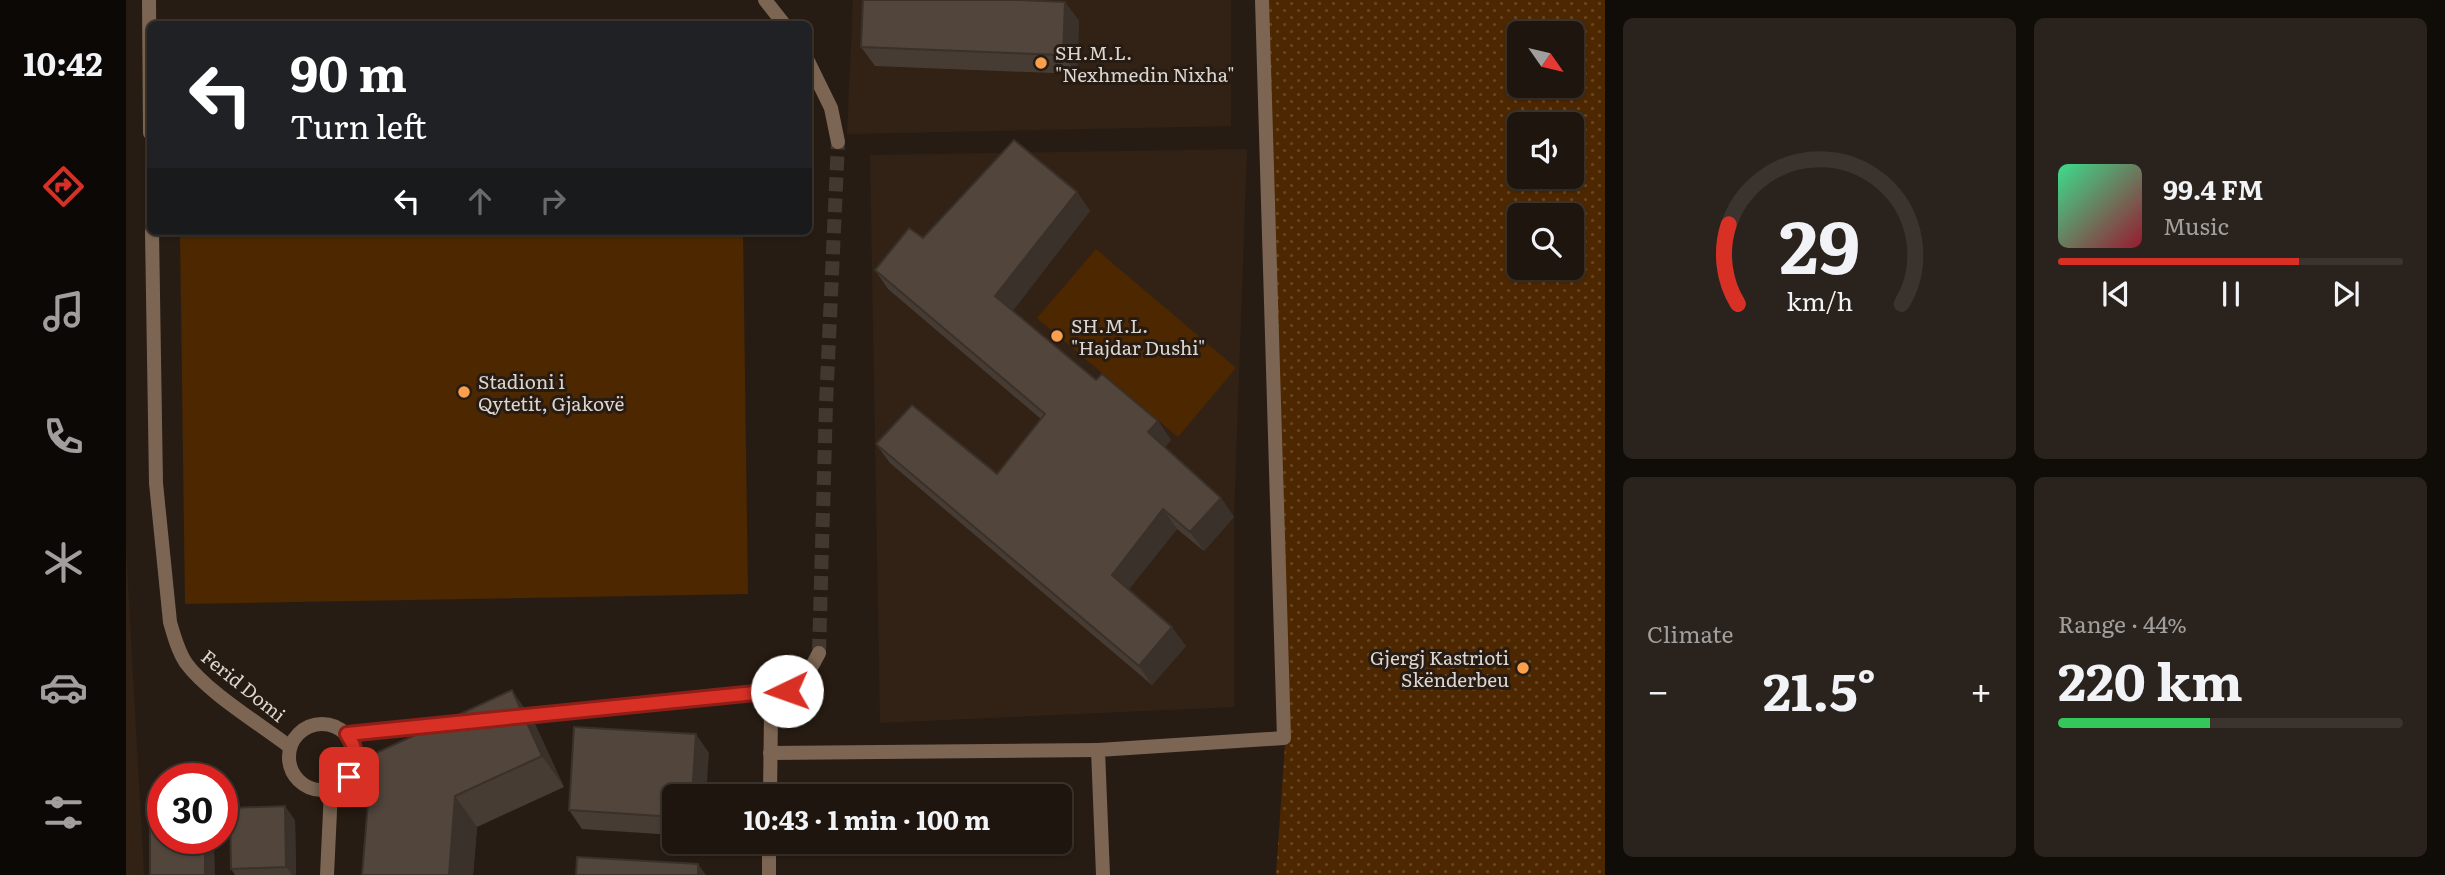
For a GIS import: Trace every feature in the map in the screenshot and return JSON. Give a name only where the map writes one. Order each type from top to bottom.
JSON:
[{"type":"street","points":[[149,0],[149,21]]},
{"type":"street","points":[[765,0],[782,21]]},
{"type":"street","points":[[770,752],[1098,750],[1284,738],[1262,0]]},
{"type":"street","points":[[812,69],[831,108],[838,142]]},
{"type":"street","name":"Ferid Domi","points":[[152,235],[156,483],[170,622],[185,662],[199,678],[290,747]]},
{"type":"street","points":[[764,698],[787,691],[809,674],[819,653]]},
{"type":"street","points":[[497,719],[755,693],[764,698],[771,714],[770,784]]},
{"type":"street","points":[[347,734],[470,721]]},
{"type":"street","points":[[327,723],[338,726],[347,734],[356,755],[355,766],[341,785],[331,790],[319,790],[307,787],[298,780],[291,770],[290,747],[304,728],[327,723]]},
{"type":"street","points":[[1098,750],[1103,875]]},
{"type":"street","points":[[327,875],[331,790]]},
{"type":"street","points":[[769,854],[769,875]]},
{"type":"shaded area","name":"SH.M.L. \"Nexhmedin Nixha\"","points":[[853,0],[1231,0],[1231,126],[847,134]]},
{"type":"shaded area","points":[[1268,0],[1605,0],[1605,875],[1276,875],[1287,716]]},
{"type":"shaded area","name":"SH.M.L. \"Hajdar Dushi\"","points":[[1247,149],[1234,517],[1234,707],[880,723],[870,155]]},
{"type":"shaded area","name":"Stadioni i Qytetit, Gjakovë","points":[[180,235],[743,235],[748,594],[185,604]]},
{"type":"shaded area","points":[[1096,249],[1236,368],[1178,437],[1037,318]]},
{"type":"shaded area","points":[[126,547],[144,875],[126,875]]},
{"type":"building","points":[[863,0],[1065,2],[1063,55],[861,47]]},
{"type":"building","points":[[1014,140],[1077,192],[995,296],[1096,380],[1102,374],[1158,421],[1148,432],[1221,498],[1190,532],[1163,509],[1112,575],[1172,627],[1139,666],[876,444],[912,405],[997,474],[1045,414],[875,270],[909,228],[923,238]]},
{"type":"building","points":[[512,690],[542,756],[455,796],[449,875],[362,875],[372,755]]},
{"type":"building","points":[[574,727],[696,734],[693,784],[662,784],[662,816],[569,810]]},
{"type":"building","points":[[285,806],[286,867],[231,869],[231,854],[238,854],[238,808]]},
{"type":"building","points":[[150,854],[205,854],[205,875],[150,875]]},
{"type":"building","points":[[577,857],[698,864],[698,875],[576,875]]},
{"type":"tunnel","points":[[819,653],[826,404],[838,142]]},
{"type":"place","name":"SH.M.L. \"Nexhmedin Nixha\"","points":[[1041,63]]},
{"type":"place","name":"SH.M.L. \"Hajdar Dushi\"","points":[[1057,336]]},
{"type":"place","name":"Stadioni i Qytetit, Gjakovë","points":[[464,392]]},
{"type":"place","name":"Gjergj Kastrioti Skënderbeu","points":[[1523,668]]},
{"type":"route","points":[[349,777],[355,766],[356,755],[347,734],[755,693],[764,698],[787,691]]}]
